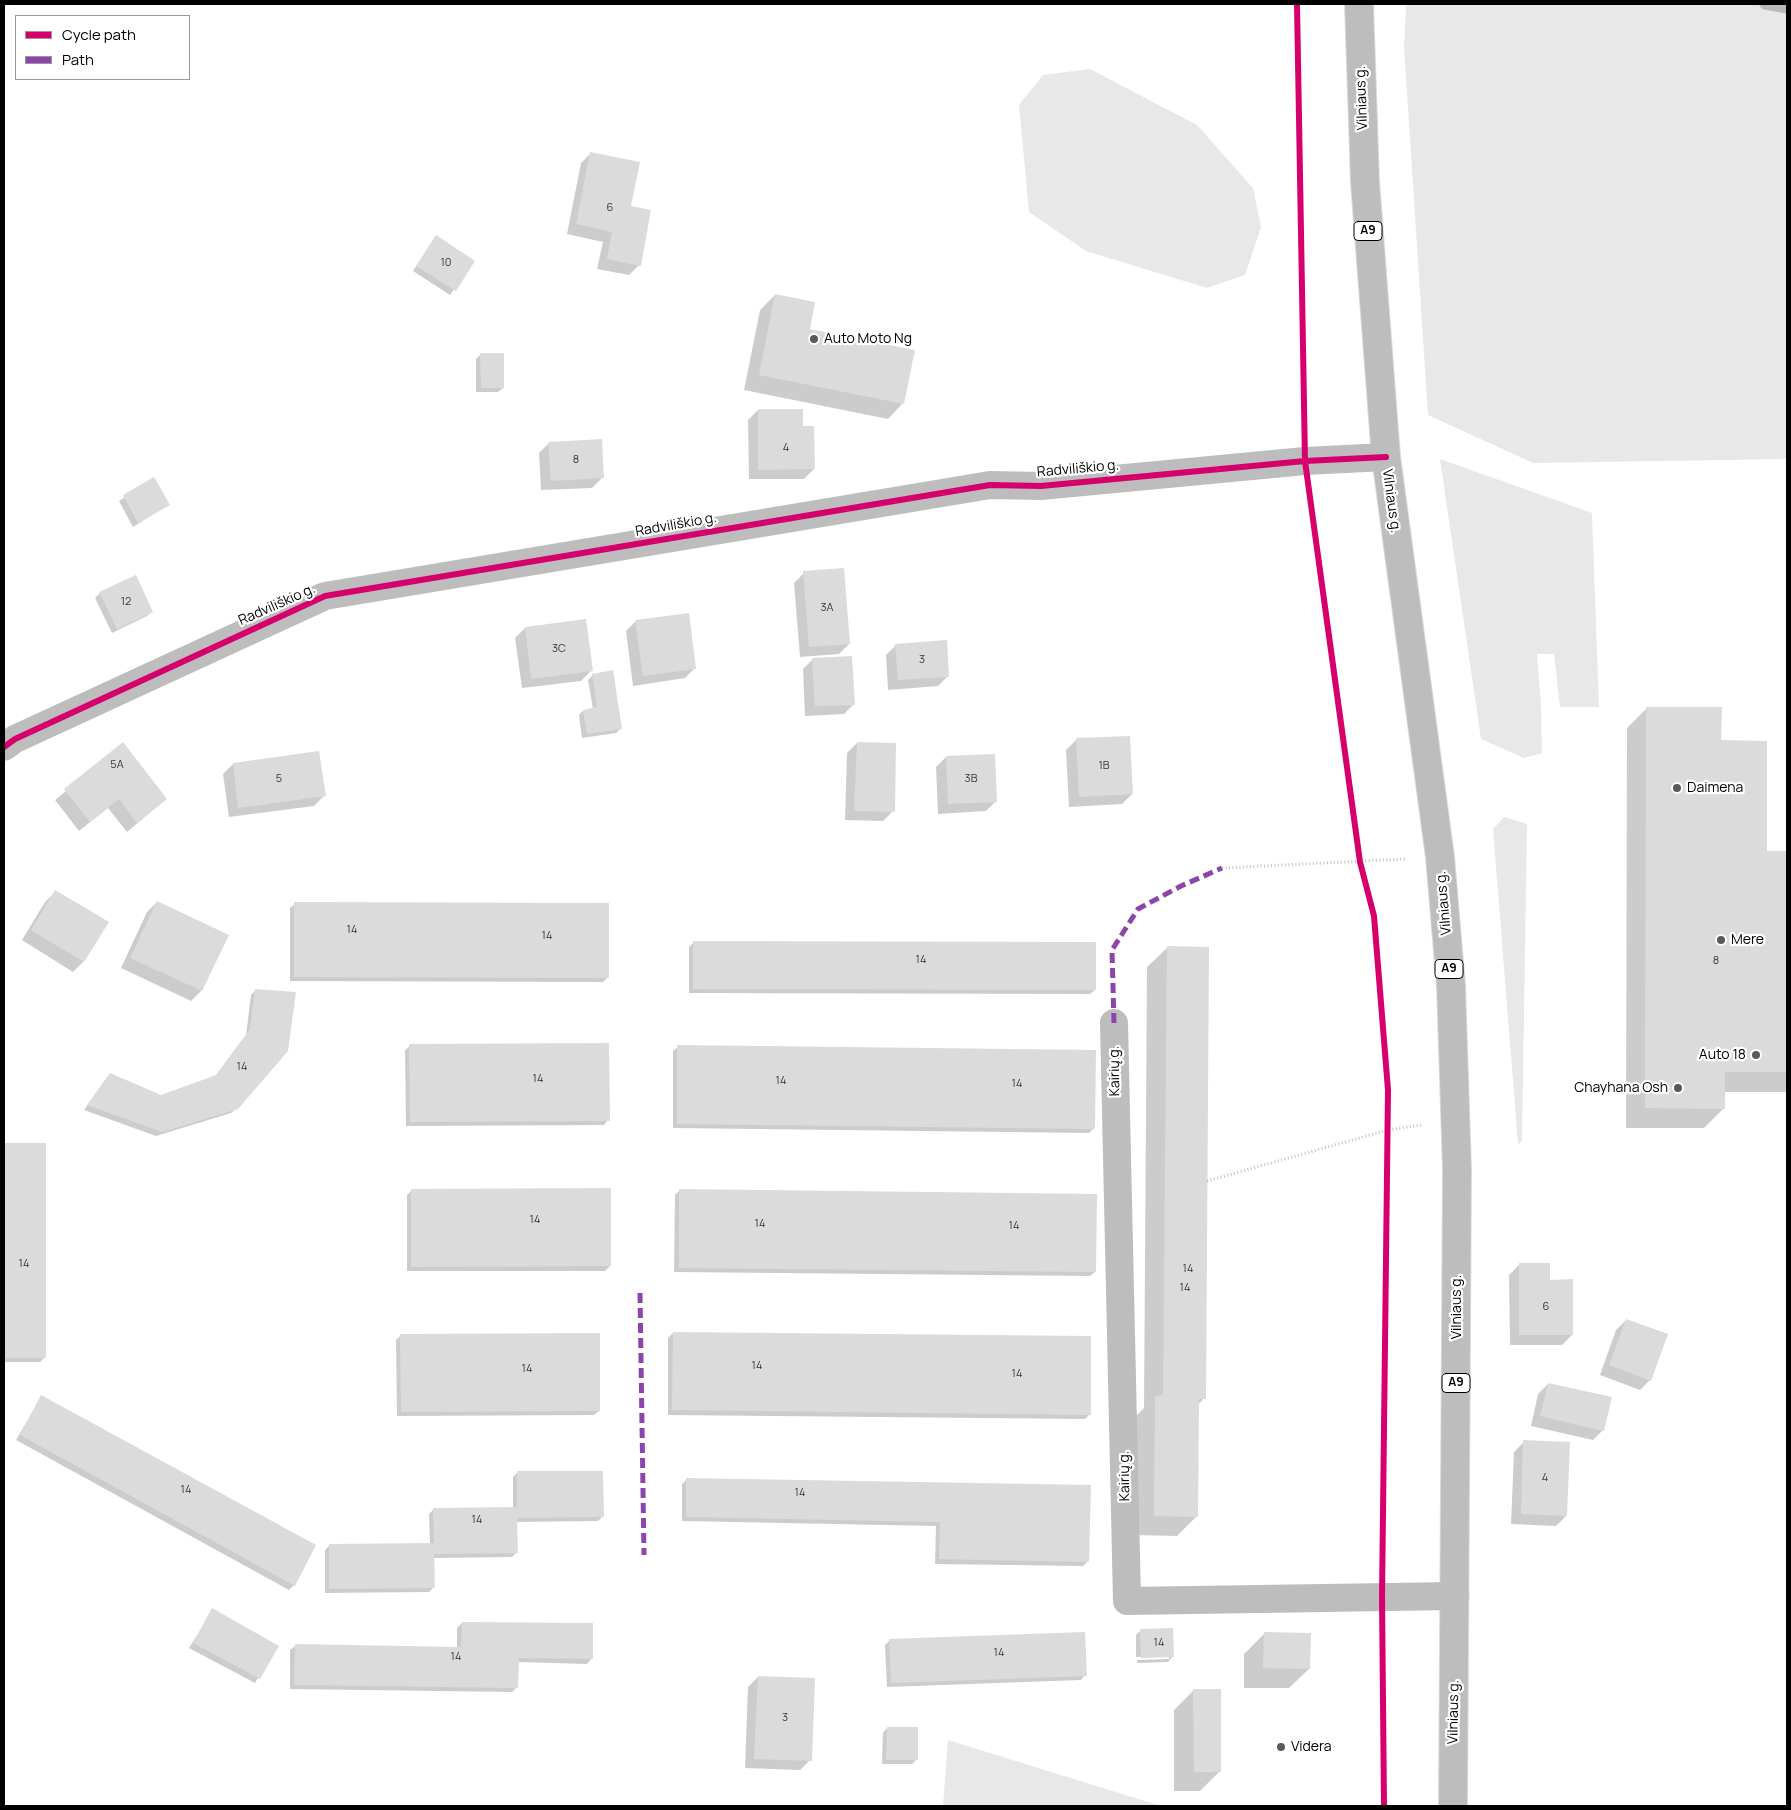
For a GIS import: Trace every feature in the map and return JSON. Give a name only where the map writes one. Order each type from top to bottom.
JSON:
[{"type":"main road","name":"Vilniaus g.","points":[[1359,4],[1365,182],[1386,457],[1440,857],[1451,986],[1457,1120],[1453,1806]]},
{"type":"main road","name":"Radviliškio g.","points":[[4,747],[15,739],[325,596],[990,485],[1041,486],[1305,461],[1386,457]]},
{"type":"main road","name":"Kairių g.","points":[[1114,1023],[1127,1601],[1455,1596]]},
{"type":"path","points":[[1222,868],[1440,857]]},
{"type":"path","points":[[1207,1181],[1388,1130],[1457,1120]]},
{"type":"shaded area","points":[[1406,4],[1787,4],[1787,459],[1533,463],[1428,415],[1404,47]]},
{"type":"shaded area","points":[[1090,69],[1197,125],[1253,188],[1261,227],[1245,275],[1207,288],[1086,251],[1029,212],[1019,105],[1043,75]]},
{"type":"shaded area","points":[[1440,459],[1592,513],[1599,707],[1560,707],[1554,654],[1537,654],[1542,753],[1524,758],[1481,739]]},
{"type":"shaded area","points":[[1504,817],[1527,824],[1522,1141],[1518,1144],[1493,829]]},
{"type":"shaded area","points":[[948,1740],[1161,1806],[943,1806]]},
{"type":"building","points":[[590,152],[640,162],[631,206],[651,210],[641,266],[607,259],[612,232],[576,224]]},
{"type":"building","points":[[436,235],[475,261],[456,291],[416,266]]},
{"type":"building","name":"Auto Moto Ng","points":[[775,294],[815,302],[810,329],[915,350],[904,404],[759,375]]},
{"type":"building","points":[[480,353],[504,353],[504,388],[481,388]]},
{"type":"building","points":[[758,409],[803,409],[803,426],[814,426],[815,469],[758,470]]},
{"type":"building","points":[[602,439],[604,478],[551,481],[548,442]]},
{"type":"building","points":[[154,477],[170,505],[138,523],[123,495]]},
{"type":"building","points":[[844,568],[850,644],[809,647],[803,571]]},
{"type":"building","points":[[136,575],[153,612],[117,629],[99,592]]},
{"type":"building","points":[[689,613],[696,669],[643,676],[635,620]]},
{"type":"building","points":[[586,619],[593,671],[531,679],[525,627]]},
{"type":"building","points":[[947,640],[949,677],[898,680],[895,644]]},
{"type":"building","points":[[852,656],[855,705],[815,706],[812,658]]},
{"type":"building","points":[[613,670],[622,729],[587,734],[583,710],[597,707],[592,674]]},
{"type":"building","points":[[1646,707],[1722,707],[1721,740],[1767,741],[1767,851],[1787,851],[1787,1072],[1725,1072],[1725,1109],[1645,1108]]},
{"type":"building","points":[[1130,736],[1133,794],[1079,797],[1076,738]]},
{"type":"building","points":[[123,742],[167,799],[137,823],[119,799],[90,822],[64,789]]},
{"type":"building","points":[[857,742],[896,743],[895,812],[854,811]]},
{"type":"building","points":[[319,751],[326,796],[238,808],[233,763]]},
{"type":"building","points":[[995,754],[997,802],[948,804],[946,756]]},
{"type":"building","points":[[55,890],[109,922],[84,962],[31,930]]},
{"type":"building","points":[[157,901],[229,935],[202,991],[130,958]]},
{"type":"building","points":[[294,902],[609,903],[609,978],[294,977]]},
{"type":"building","points":[[693,941],[1096,942],[1096,990],[693,989]]},
{"type":"building","points":[[1167,946],[1209,947],[1206,1399],[1199,1399],[1198,1517],[1154,1516],[1155,1396],[1163,1395]]},
{"type":"building","points":[[255,989],[296,992],[288,1051],[238,1109],[162,1132],[87,1105],[110,1073],[161,1095],[216,1075],[250,1029]]},
{"type":"building","points":[[609,1043],[610,1121],[410,1122],[409,1044]]},
{"type":"building","points":[[677,1045],[1096,1050],[1095,1129],[677,1124]]},
{"type":"building","points":[[4,1143],[46,1143],[46,1358],[4,1358]]},
{"type":"building","points":[[611,1188],[611,1266],[411,1267],[411,1189]]},
{"type":"building","points":[[679,1189],[1097,1194],[1096,1272],[679,1268]]},
{"type":"building","points":[[1519,1263],[1550,1263],[1550,1280],[1573,1279],[1573,1335],[1519,1335]]},
{"type":"building","points":[[1626,1319],[1668,1334],[1651,1381],[1609,1365]]},
{"type":"building","points":[[673,1332],[1091,1336],[1091,1415],[672,1410]]},
{"type":"building","points":[[600,1333],[600,1411],[401,1412],[400,1334]]},
{"type":"building","points":[[1548,1383],[1612,1397],[1604,1431],[1540,1416]]},
{"type":"building","points":[[41,1395],[316,1545],[295,1586],[20,1435]]},
{"type":"building","points":[[1523,1440],[1570,1442],[1567,1516],[1521,1514]]},
{"type":"building","points":[[517,1471],[603,1471],[604,1517],[517,1518],[518,1553],[434,1554],[435,1588],[329,1589],[329,1544],[434,1543],[433,1508],[517,1507]]},
{"type":"building","points":[[686,1478],[1091,1485],[1089,1562],[939,1559],[940,1522],[686,1517]]},
{"type":"building","points":[[212,1608],[279,1646],[260,1679],[193,1643]]},
{"type":"building","points":[[462,1622],[593,1623],[593,1659],[519,1658],[518,1688],[294,1685],[295,1644],[461,1647]]},
{"type":"building","points":[[1173,1628],[1174,1657],[1141,1658],[1140,1629]]},
{"type":"building","points":[[1085,1632],[1087,1676],[891,1683],[889,1639]]},
{"type":"building","points":[[1264,1632],[1311,1633],[1310,1669],[1263,1668]]},
{"type":"building","points":[[758,1676],[815,1678],[812,1761],[754,1759]]},
{"type":"building","points":[[1193,1689],[1221,1689],[1221,1772],[1194,1772]]},
{"type":"building","points":[[887,1727],[918,1727],[918,1760],[886,1760]]},
{"type":"waterway","points":[[1765,4],[1787,8]]},
{"type":"marked path","points":[[1114,1023],[1112,950],[1138,909],[1181,886],[1222,868]]},
{"type":"marked path","points":[[640,1293],[644,1555]]},
{"type":"cycle path","points":[[1297,4],[1305,461],[1360,862],[1374,916],[1388,1090],[1382,1597],[1384,1806]]},
{"type":"cycle path","points":[[4,747],[15,739],[325,596],[990,485],[1041,486],[1305,461],[1386,457]]},
{"type":"place","name":"Auto Moto Ng","points":[[814,339]]},
{"type":"place","name":"Daimena","points":[[1677,788]]},
{"type":"place","name":"Mere","points":[[1721,940]]},
{"type":"place","name":"Auto 18","points":[[1756,1055]]},
{"type":"place","name":"Chayhana Osh","points":[[1678,1088]]},
{"type":"place","name":"Videra","points":[[1281,1747]]}]
